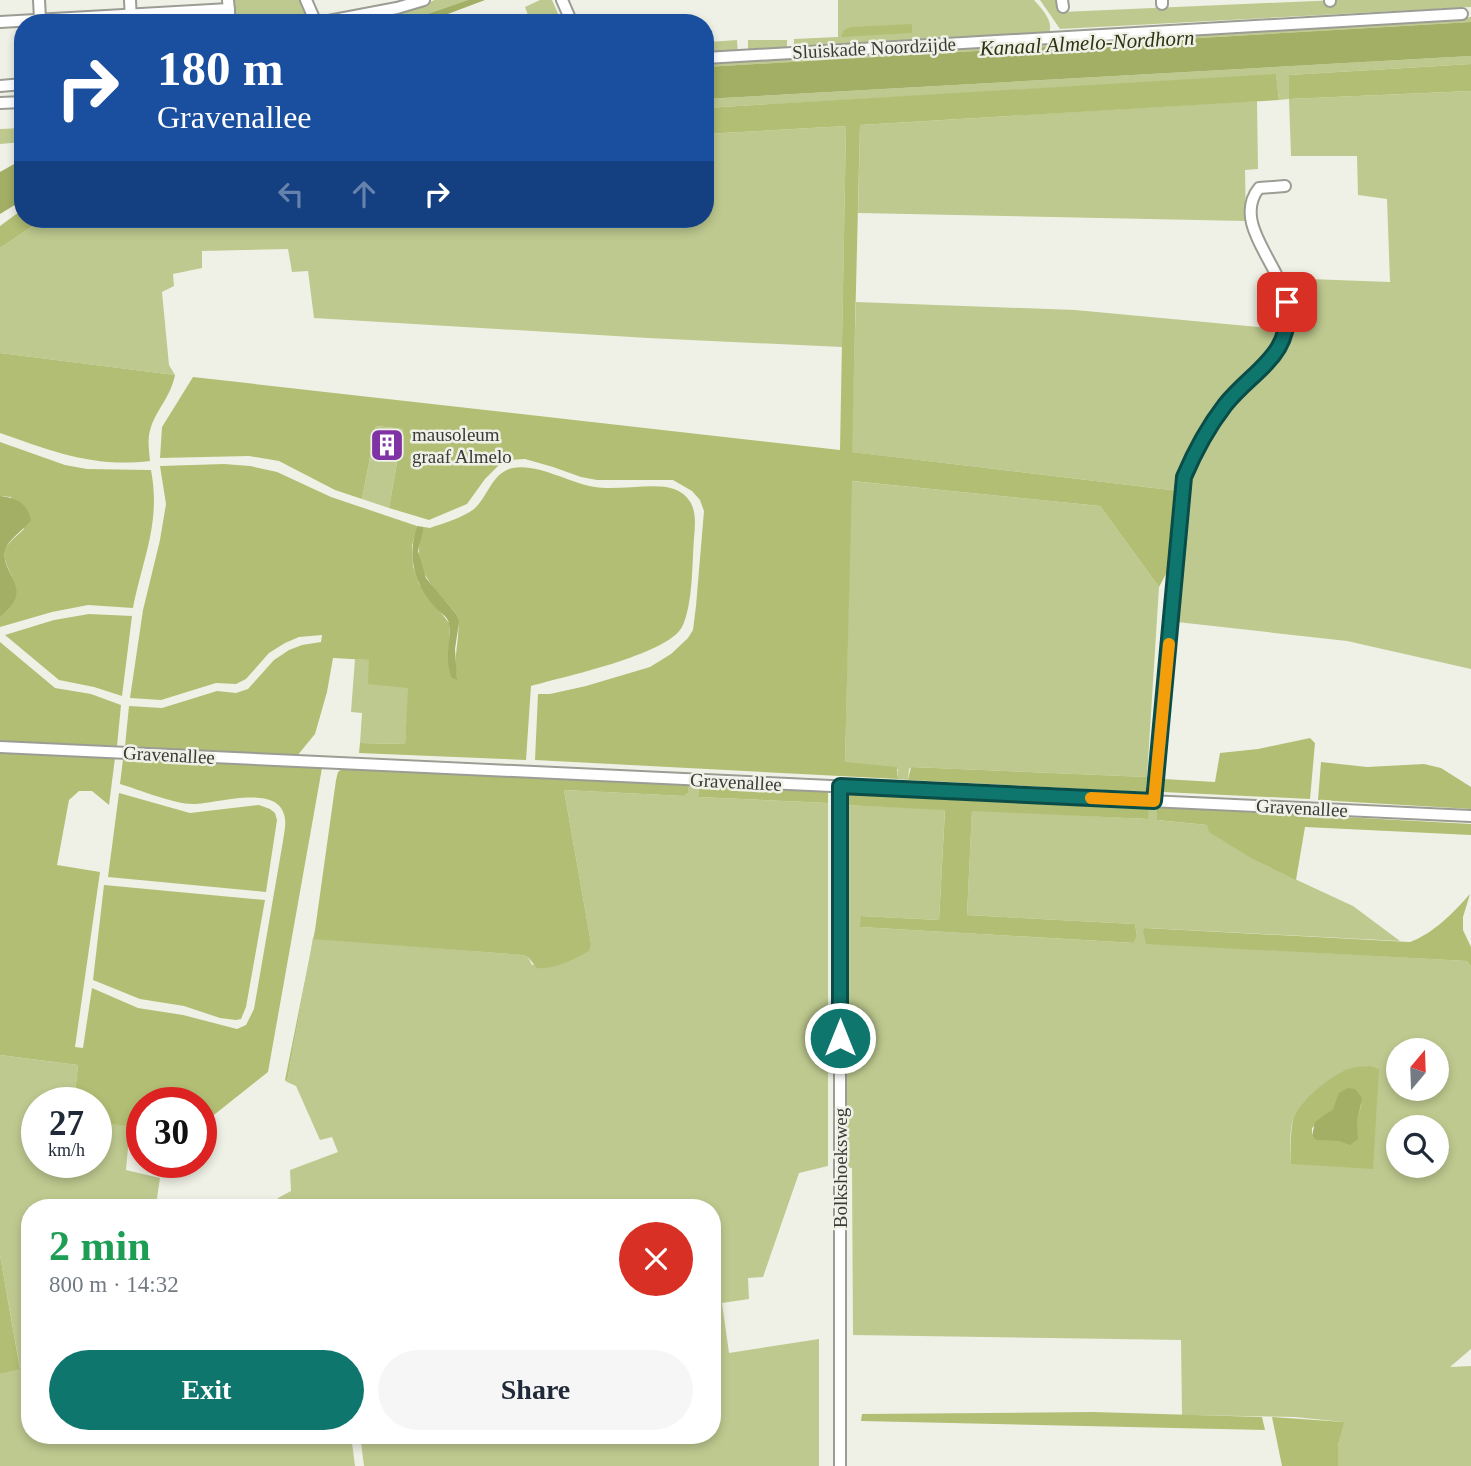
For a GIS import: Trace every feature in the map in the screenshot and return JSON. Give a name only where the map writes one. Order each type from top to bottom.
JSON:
[{"type":"street","points":[[365,14],[424,0]]},
{"type":"street","points":[[204,14],[229,12]]},
{"type":"street","name":"Sluiskade Noordzijde","points":[[714,57],[1462,14]]},
{"type":"street","points":[[1154,801],[1184,477],[1208,429],[1226,404],[1273,358],[1285,335],[1289,319],[1287,302],[1281,284],[1251,225],[1250,213],[1252,199],[1259,188],[1285,186]]},
{"type":"street","name":"Gravenallee","points":[[0,747],[1471,816]]},
{"type":"street","name":"Bolkshoeksweg","points":[[840,786],[840,1466]]},
{"type":"shaded area","points":[[232,0],[302,0],[308,14],[233,14]]},
{"type":"shaded area","points":[[435,0],[468,0],[427,14],[383,14]]},
{"type":"shaded area","points":[[468,0],[485,0],[448,14],[427,14]]},
{"type":"shaded area","points":[[540,0],[552,0],[558,14],[528,14],[525,7]]},
{"type":"shaded area","points":[[838,0],[1034,0],[1046,15],[1050,29],[1049,33],[794,50],[794,39],[838,37]]},
{"type":"shaded area","points":[[1040,0],[1056,0],[1062,12],[1338,0],[1471,0],[1471,7],[1060,29]]},
{"type":"shaded area","points":[[1471,17],[1471,22],[714,66],[714,62]]},
{"type":"shaded area","points":[[1471,22],[1471,56],[714,98],[714,66]]},
{"type":"shaded area","points":[[912,24],[912,33],[841,37],[844,30],[851,27]]},
{"type":"shaded area","points":[[737,40],[738,55],[714,56],[714,42]]},
{"type":"shaded area","points":[[748,40],[787,40],[787,51],[748,53]]},
{"type":"shaded area","points":[[1471,56],[1471,64],[1289,75],[1289,99],[1279,100],[1276,75],[714,107],[714,98]]},
{"type":"shaded area","points":[[1471,64],[1471,91],[1289,99],[1289,75]]},
{"type":"shaded area","points":[[1276,74],[1279,100],[860,125],[852,452],[1179,491],[1167,572],[1159,587],[1100,506],[852,481],[845,762],[897,767],[898,779],[535,760],[538,694],[586,686],[650,667],[671,654],[693,630],[704,511],[700,500],[692,491],[673,480],[597,480],[525,459],[509,460],[498,466],[485,479],[467,504],[429,520],[389,508],[403,429],[376,426],[362,499],[335,490],[279,461],[249,456],[160,458],[162,427],[193,377],[840,450],[846,126],[714,133],[714,107]]},
{"type":"shaded area","points":[[1471,91],[1471,669],[1347,641],[1177,622],[1186,501],[1192,471],[1213,429],[1248,384],[1286,342],[1283,278],[1390,282],[1387,199],[1358,195],[1357,156],[1291,156],[1289,99]]},
{"type":"shaded area","points":[[1257,101],[1258,169],[1245,170],[1246,221],[858,213],[860,125]]},
{"type":"shaded area","points":[[846,126],[842,347],[314,318],[308,271],[292,272],[288,249],[202,251],[202,268],[173,274],[174,286],[162,292],[169,365],[175,375],[0,353],[0,248],[30,228],[714,228],[714,133]]},
{"type":"shaded area","points":[[14,128],[14,143],[0,144],[0,129]]},
{"type":"shaded area","points":[[14,164],[14,205],[0,214],[0,172]]},
{"type":"shaded area","points":[[14,216],[14,228],[30,228],[0,248],[0,226]]},
{"type":"shaded area","points":[[856,302],[1075,310],[1281,329],[1269,352],[1216,413],[1196,441],[1188,457],[1179,491],[851,452]]},
{"type":"shaded area","points":[[0,353],[175,375],[150,431],[150,461],[130,463],[91,460],[55,452],[0,433]]},
{"type":"shaded area","points":[[376,426],[403,429],[389,508],[362,499]]},
{"type":"shaded area","points":[[0,442],[65,465],[87,469],[151,470],[154,489],[152,524],[133,608],[88,605],[0,627],[0,617],[10,607],[16,590],[7,566],[5,550],[24,529],[11,497],[0,496]]},
{"type":"shaded area","points":[[224,464],[277,472],[331,497],[417,526],[412,546],[413,566],[419,584],[449,623],[449,670],[457,677],[457,615],[425,576],[419,554],[424,527],[430,528],[453,520],[474,509],[500,474],[513,468],[532,468],[595,487],[666,487],[682,493],[691,503],[695,523],[686,618],[682,627],[672,637],[636,656],[531,686],[526,760],[359,753],[360,743],[405,744],[408,688],[368,684],[369,660],[333,658],[315,734],[297,756],[125,746],[129,706],[162,708],[217,691],[236,693],[248,689],[274,660],[289,650],[321,642],[322,635],[299,637],[285,643],[269,653],[246,679],[236,684],[216,683],[161,700],[130,698],[143,610],[166,504],[160,466]]},
{"type":"shaded area","points":[[851,481],[1100,506],[1159,587],[1147,777],[911,767],[908,780],[898,779],[898,769],[845,763]]},
{"type":"shaded area","points":[[0,496],[20,502],[27,509],[31,520],[9,542],[5,551],[7,567],[17,590],[11,607],[0,617]]},
{"type":"shaded area","points":[[417,526],[424,527],[418,551],[426,578],[457,615],[459,622],[455,649],[457,680],[452,678],[448,665],[448,621],[422,589],[414,569],[413,548]]},
{"type":"shaded area","points":[[89,614],[132,616],[122,696],[59,680],[5,635],[54,620]]},
{"type":"shaded area","points":[[0,642],[55,688],[91,694],[121,705],[117,746],[0,741]]},
{"type":"shaded area","points":[[355,659],[369,660],[409,688],[405,744],[360,743],[362,713],[351,712]]},
{"type":"shaded area","points":[[1310,738],[1315,743],[1310,799],[1163,792],[1164,779],[1215,782],[1220,753],[1258,749]]},
{"type":"shaded area","points":[[0,753],[115,758],[109,805],[92,791],[79,791],[69,800],[57,865],[100,872],[75,1047],[83,1048],[92,988],[138,1008],[183,1015],[237,1029],[246,1025],[254,1009],[285,830],[281,808],[272,801],[246,798],[193,804],[120,784],[123,759],[322,768],[268,1072],[217,1112],[217,1087],[126,1087],[126,1126],[112,1124],[112,1087],[76,1087],[78,1065],[0,1055]]},
{"type":"shaded area","points":[[1321,762],[1367,767],[1424,764],[1441,768],[1471,787],[1471,809],[1318,800]]},
{"type":"shaded area","points":[[911,767],[1147,777],[1146,792],[908,780]]},
{"type":"shaded area","points":[[342,769],[688,785],[688,793],[684,796],[564,790],[591,943],[589,951],[564,963],[537,968],[528,957],[522,955],[313,939],[336,780]]},
{"type":"shaded area","points":[[688,785],[699,786],[698,797],[828,803],[828,1166],[799,1173],[763,1277],[748,1278],[749,1299],[722,1303],[729,1353],[819,1339],[819,1466],[364,1466],[361,1444],[721,1444],[721,1199],[278,1199],[291,1191],[290,1170],[338,1152],[332,1137],[320,1140],[296,1086],[287,1082],[313,938],[522,955],[528,957],[532,965],[591,943],[564,790],[684,796],[688,793]]},
{"type":"shaded area","points":[[699,786],[828,792],[828,803],[698,797]]},
{"type":"shaded area","points":[[119,793],[190,813],[259,805],[270,809],[277,820],[266,892],[108,877]]},
{"type":"shaded area","points":[[847,794],[1149,807],[1148,819],[972,811],[967,915],[1135,924],[1137,936],[1134,943],[860,927],[861,916],[939,920],[945,810],[844,805]]},
{"type":"shaded area","points":[[844,805],[945,809],[939,920],[861,916],[861,927],[1134,943],[1137,936],[1135,924],[967,915],[972,810],[1147,819],[1149,807],[1157,807],[1157,820],[1207,825],[1256,861],[1353,906],[1400,941],[1146,928],[1146,943],[1467,961],[1471,967],[1471,1349],[1450,1367],[1471,1366],[1471,1466],[1338,1466],[1338,1445],[1343,1422],[1295,1417],[1182,1415],[1181,1340],[853,1335],[852,1168],[844,1167]],"holes":[[[1370,1066],[1291,1163],[1293,1118],[1302,1104],[1328,1082],[1349,1071]]]},
{"type":"shaded area","points":[[1157,807],[1471,824],[1471,835],[1305,827],[1296,880],[1256,861],[1209,832],[1207,825],[1157,820]]},
{"type":"shaded area","points":[[104,885],[265,900],[246,1007],[241,1019],[220,1018],[184,1006],[140,999],[93,980]]},
{"type":"shaded area","points":[[1470,894],[1463,917],[1463,930],[1471,947],[1471,967],[1467,961],[1146,944],[1143,931],[1145,928],[1410,942],[1435,928]]},
{"type":"shaded area","points":[[311,950],[287,1082],[285,1080]]},
{"type":"shaded area","points":[[0,1055],[78,1065],[76,1087],[21,1087],[21,1178],[112,1178],[112,1124],[126,1126],[126,1178],[160,1178],[157,1199],[21,1199],[21,1444],[352,1444],[355,1466],[0,1466],[0,1374],[20,1368],[0,1255]]},
{"type":"shaded area","points":[[1370,1066],[1379,1069],[1373,1169],[1291,1164],[1292,1125],[1301,1105],[1324,1083],[1341,1072]],"holes":[[[1362,1104],[1357,1121],[1358,1139],[1316,1140],[1312,1136],[1312,1128],[1333,1109]]]},
{"type":"shaded area","points":[[1348,1088],[1355,1089],[1362,1098],[1357,1121],[1358,1139],[1350,1145],[1339,1141],[1316,1140],[1312,1136],[1315,1122],[1333,1109],[1339,1093]]},
{"type":"shaded area","points":[[0,1255],[20,1369],[0,1374]]},
{"type":"shaded area","points":[[1093,1412],[1262,1417],[1265,1430],[861,1421],[862,1414]]},
{"type":"shaded area","points":[[1272,1417],[1344,1422],[1338,1445],[1338,1466],[1282,1466]]},
{"type":"slow traffic","points":[[1091,798],[1154,801],[1169,644]]},
{"type":"place","name":"mausoleum graaf Almelo","points":[[387,445]]},
{"type":"route","points":[[840,1038],[840,786],[1154,801],[1184,477],[1193,455],[1226,404],[1273,358],[1285,335],[1289,319],[1287,302]]},
{"type":"water label","name":"Kanaal Almelo-Nordhorn","points":[[1087,43]]}]
